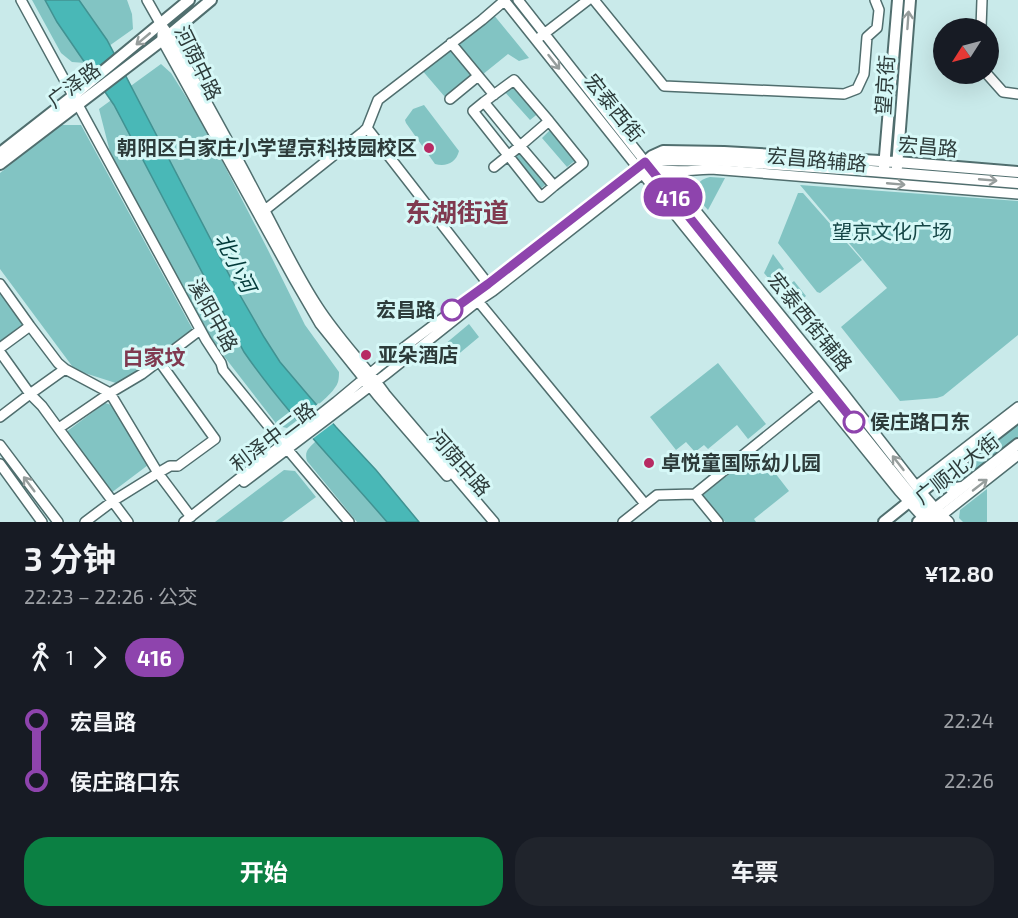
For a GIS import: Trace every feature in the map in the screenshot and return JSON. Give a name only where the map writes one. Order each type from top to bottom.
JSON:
[{"type":"main road","name":"广泽路","points":[[0,164],[92,86],[125,53],[189,0]]},
{"type":"main road","name":"广泽路","points":[[92,86],[131,64],[211,0]]},
{"type":"main road","name":"望京街","points":[[884,166],[898,0]]},
{"type":"main road","name":"望京街","points":[[897,167],[909,0]]},
{"type":"main road","name":"广泽路","points":[[0,153],[76,100]]},
{"type":"main road","name":"宏昌路","points":[[644,168],[657,162],[671,160],[1018,172]]},
{"type":"main road","name":"宏昌路","points":[[897,167],[1018,183]]},
{"type":"main road","name":"广顺北大街","points":[[884,522],[915,495],[1018,417]]},
{"type":"main road","name":"广顺北大街","points":[[933,518],[963,487],[1018,444]]},
{"type":"main road","points":[[949,470],[946,482],[951,489],[963,487]]},
{"type":"street","name":"溪阳中路","points":[[21,0],[224,370],[348,522]]},
{"type":"street","points":[[147,0],[160,23]]},
{"type":"street","points":[[265,210],[367,128],[378,100],[504,0]]},
{"type":"street","name":"宏泰西街","points":[[504,0],[933,518]]},
{"type":"street","name":"宏泰西街","points":[[518,0],[545,33],[644,168],[820,393],[915,495]]},
{"type":"street","points":[[536,40],[588,0]]},
{"type":"street","points":[[594,0],[664,86],[844,94],[857,89],[864,74],[867,37],[877,28],[879,10],[875,0]]},
{"type":"street","points":[[981,18],[982,0]]},
{"type":"street","name":"河荫中路","points":[[160,23],[308,304],[329,336],[370,380],[488,522]]},
{"type":"street","name":"河荫中路","points":[[166,37],[265,210],[298,274],[330,325],[370,380],[386,395],[494,522]]},
{"type":"street","points":[[451,43],[494,94]]},
{"type":"street","points":[[450,99],[478,76]]},
{"type":"street","points":[[514,80],[583,163],[541,197],[473,111],[494,94],[514,80]]},
{"type":"street","points":[[995,84],[1003,93],[1018,94]]},
{"type":"street","points":[[484,102],[554,186]]},
{"type":"street","points":[[494,167],[549,121]]},
{"type":"street","points":[[367,128],[491,288]]},
{"type":"street","name":"宏昌路辅路","points":[[644,168],[671,172],[711,169],[1018,194]]},
{"type":"street","name":"宏昌路","points":[[370,380],[478,301],[491,288],[644,168]]},
{"type":"street","points":[[0,284],[58,363],[110,393],[189,520]]},
{"type":"street","name":"宏昌路","points":[[370,380],[451,311],[491,288]]},
{"type":"street","points":[[478,301],[645,504]]},
{"type":"street","points":[[30,327],[1,353],[128,522]]},
{"type":"street","points":[[59,428],[201,330]]},
{"type":"street","points":[[85,522],[113,501],[158,473],[170,466],[178,466],[215,439],[159,361]]},
{"type":"street","points":[[0,417],[65,369]]},
{"type":"street","name":"利泽中二路","points":[[189,520],[370,380]]},
{"type":"street","points":[[622,522],[657,495],[695,494],[820,393]]},
{"type":"street","points":[[1018,407],[915,495],[933,518],[1018,455]]},
{"type":"street","points":[[0,445],[58,522]]},
{"type":"street","points":[[0,464],[42,522]]},
{"type":"street","points":[[695,494],[718,522]]},
{"type":"green space","points":[[32,0],[127,0],[132,14],[133,29],[85,63],[72,62],[61,53]]},
{"type":"green space","points":[[493,14],[529,58],[519,61],[508,54],[482,75],[457,45]]},
{"type":"green space","points":[[447,49],[451,50],[472,77],[445,97],[421,69]]},
{"type":"green space","points":[[161,64],[171,73],[202,122],[305,325],[339,372],[338,382],[330,394],[287,428],[278,426],[213,342],[110,152],[99,109]]},
{"type":"green space","points":[[514,82],[540,112],[530,120],[504,91]]},
{"type":"green space","points":[[424,105],[459,151],[456,159],[450,163],[435,164],[406,123],[405,120],[413,109]]},
{"type":"green space","points":[[60,125],[81,125],[193,330],[119,384],[75,370],[0,269],[0,173]]},
{"type":"green space","points":[[551,129],[577,159],[567,167],[542,138]]},
{"type":"green space","points":[[523,151],[549,182],[540,189],[514,158]]},
{"type":"green space","points":[[710,177],[725,178],[708,210],[697,198],[694,189],[701,181]]},
{"type":"green space","name":"望京文化广场","points":[[800,185],[1018,201],[1018,335],[943,396],[900,401],[841,327],[887,288]]},
{"type":"green space","points":[[798,193],[803,193],[862,260],[820,293],[778,243]]},
{"type":"green space","points":[[773,254],[784,269],[770,280],[764,273]]},
{"type":"green space","points":[[794,281],[806,296],[793,307],[781,292]]},
{"type":"green space","points":[[0,286],[28,327],[0,346]]},
{"type":"green space","points":[[469,324],[479,337],[449,362],[438,350]]},
{"type":"green space","points":[[718,363],[766,424],[748,439],[737,425],[708,449],[704,445],[695,452],[686,442],[676,450],[650,417]]},
{"type":"green space","points":[[105,403],[121,408],[156,459],[111,493],[66,432]]},
{"type":"green space","points":[[1018,425],[1018,437],[956,486],[952,486],[950,478]]},
{"type":"green space","points":[[316,441],[387,522],[357,522],[307,461],[307,452]]},
{"type":"green space","points":[[758,451],[789,491],[754,519],[756,522],[725,522],[703,495]]},
{"type":"green space","points":[[284,470],[295,471],[316,497],[282,522],[215,522]]},
{"type":"green space","points":[[987,489],[987,522],[963,522],[959,518],[960,510]]},
{"type":"shaded area","name":"北小河","points":[[45,0],[79,0],[107,40],[237,290],[280,362],[419,522],[387,522],[260,375],[244,352],[114,105],[57,22]]},
{"type":"pier","points":[[319,403],[335,422],[311,440],[295,422]]},
{"type":"bus line","name":"416","points":[[452,310],[645,162],[854,422]]},
{"type":"place","name":"朝阳区白家庄小学望京科技园校区","points":[[429,148]]},
{"type":"place","name":"宏昌路","points":[[452,310]]},
{"type":"place","name":"亚朵酒店","points":[[366,355]]},
{"type":"place","name":"侯庄路口东","points":[[854,422]]},
{"type":"place","name":"卓悦童国际幼儿园","points":[[649,463]]},
{"type":"district","name":"东湖街道","points":[[457,213]]},
{"type":"district","name":"白家坟","points":[[154,358]]}]
